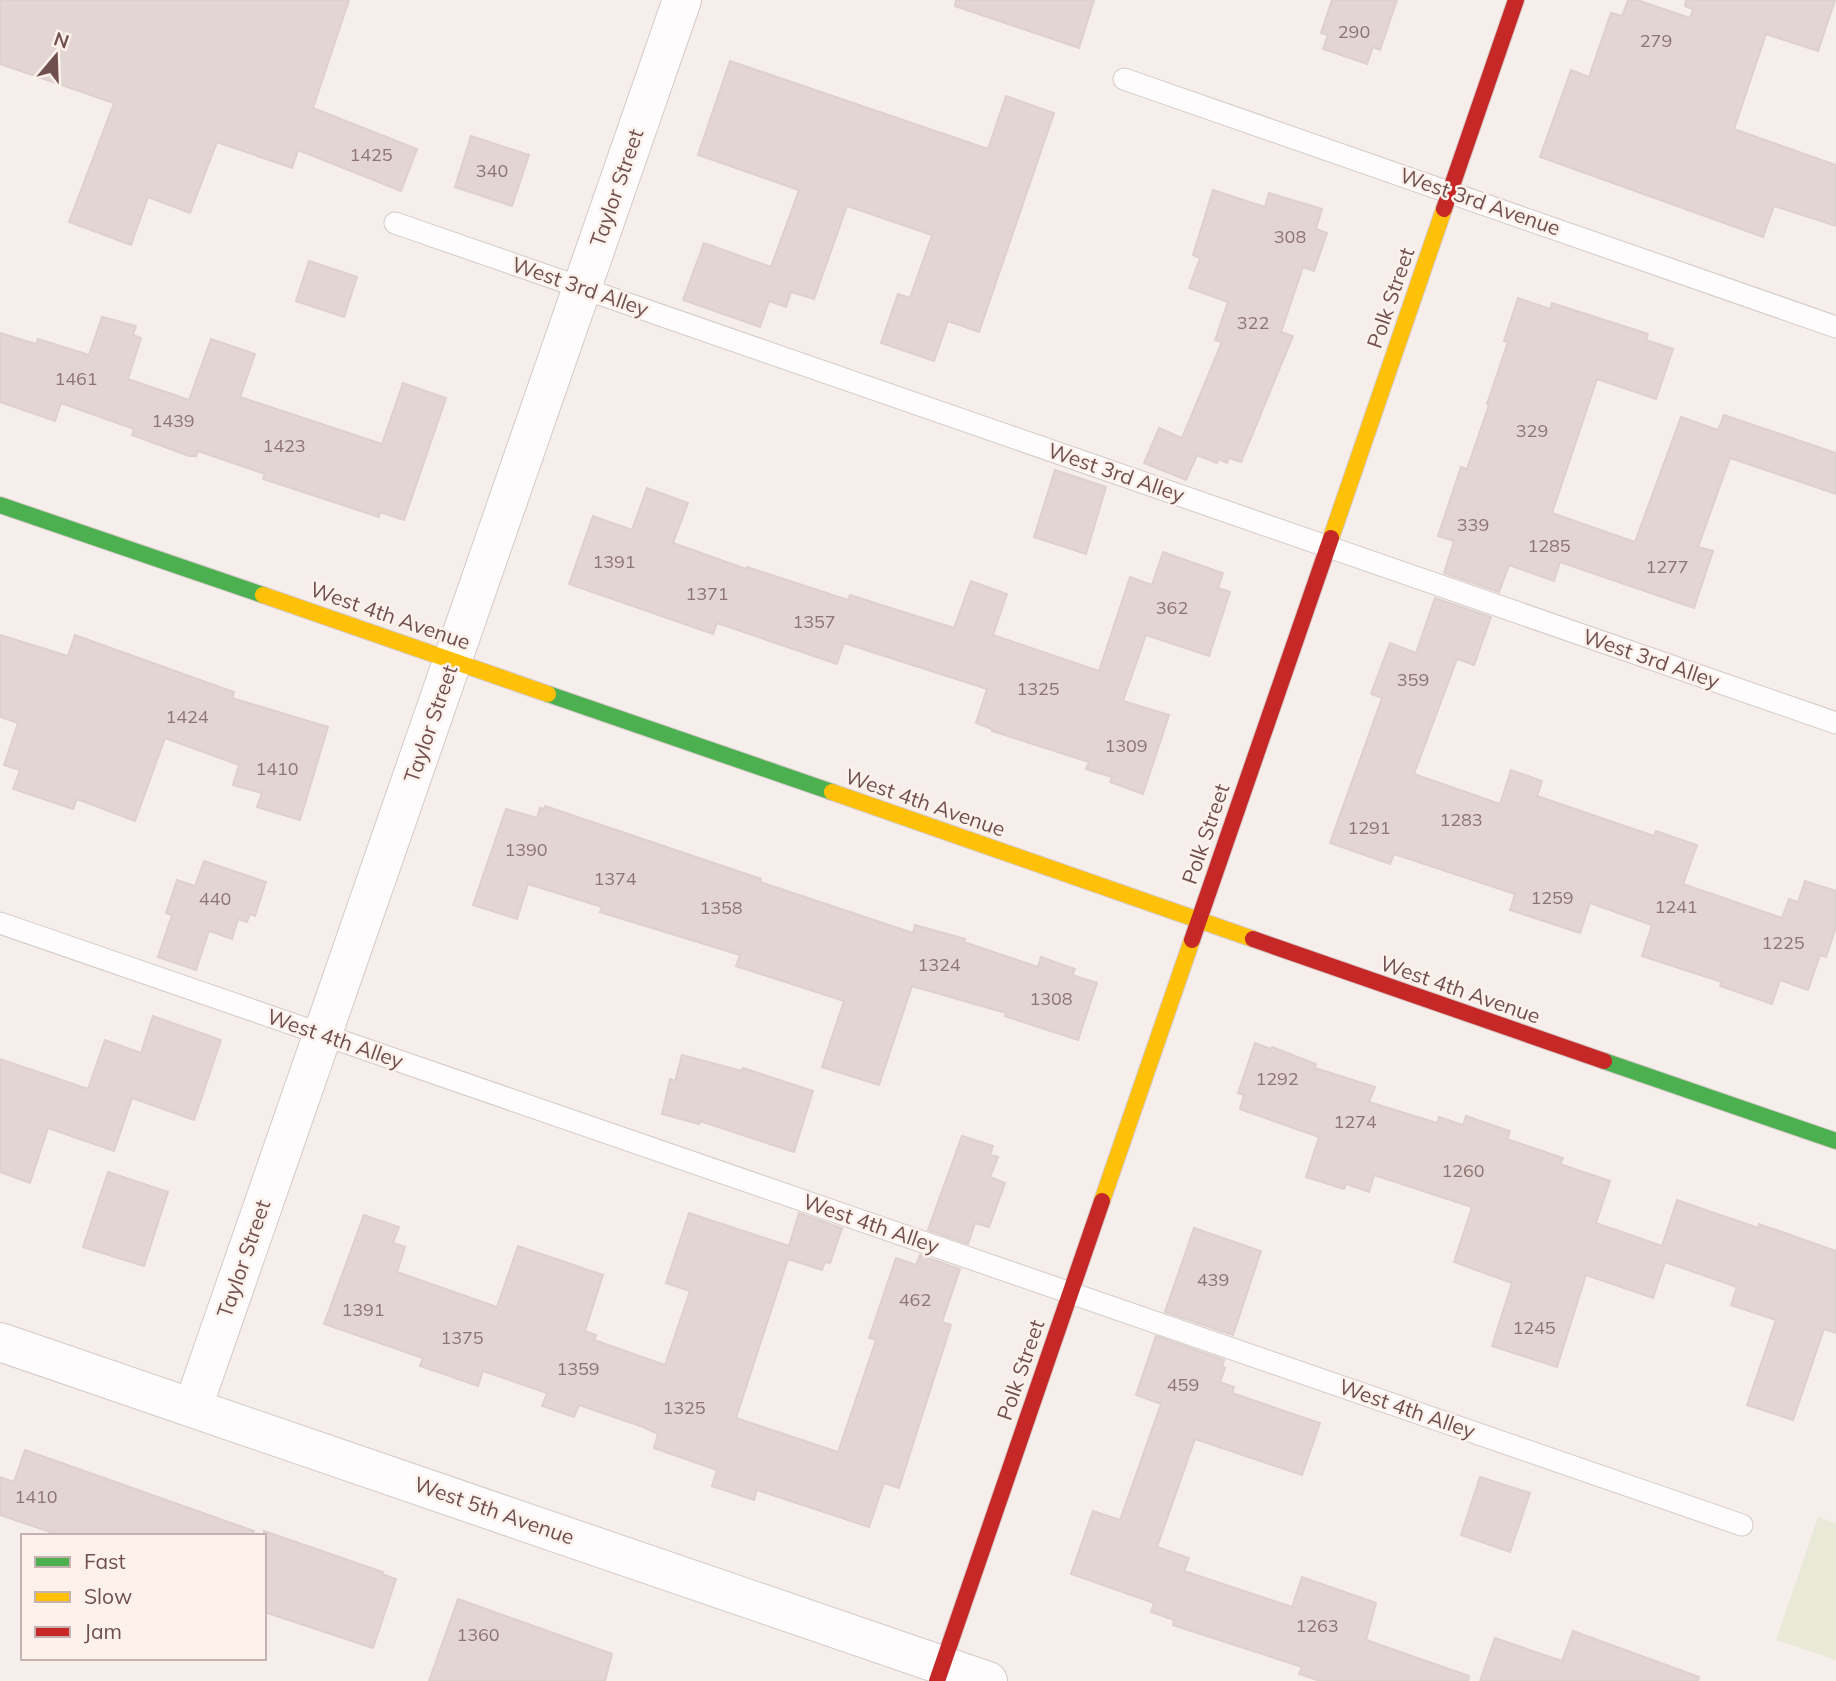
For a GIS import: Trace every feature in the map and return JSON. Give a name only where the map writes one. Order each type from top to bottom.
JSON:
[{"type":"street","name":"Taylor Street","points":[[193,1407],[682,0]]},
{"type":"street","name":"Polk Street","points":[[939,1673],[1516,0]]},
{"type":"street","name":"West 4th Avenue","points":[[0,505],[1836,1141]]},
{"type":"street","name":"West 5th Avenue","points":[[0,1342],[193,1407],[939,1673],[988,1681]]},
{"type":"lane","name":"West 3rd Avenue","points":[[1124,79],[1836,327]]},
{"type":"lane","name":"West 3rd Alley","points":[[395,223],[1836,723]]},
{"type":"lane","name":"West 4th Alley","points":[[0,923],[1742,1525]]},
{"type":"green space","points":[[1818,1517],[1836,1523],[1836,1660],[1776,1640]]},
{"type":"building","points":[[0,0],[349,0],[313,108],[417,149],[401,191],[298,150],[292,168],[217,142],[190,213],[148,197],[131,245],[69,222],[114,103],[0,64]]},
{"type":"building","points":[[956,0],[1094,0],[1079,48],[955,6]]},
{"type":"building","points":[[1332,0],[1397,0],[1380,50],[1373,47],[1367,64],[1323,49],[1328,35],[1321,33]]},
{"type":"building","points":[[1628,0],[1637,0],[1690,18],[1693,9],[1685,6],[1686,0],[1835,0],[1818,51],[1766,34],[1734,129],[1836,165],[1836,226],[1774,206],[1763,237],[1540,157],[1571,70],[1589,77],[1611,13],[1622,16]]},
{"type":"building","points":[[730,61],[988,149],[1006,96],[1054,113],[979,332],[948,321],[934,361],[881,343],[898,294],[910,298],[932,235],[847,206],[814,299],[791,292],[786,307],[769,301],[760,327],[683,300],[704,243],[771,267],[799,190],[698,155]]},
{"type":"building","points":[[471,136],[529,155],[512,206],[455,187]]},
{"type":"building","points":[[1213,190],[1265,207],[1269,193],[1322,209],[1316,229],[1327,233],[1314,271],[1303,267],[1281,332],[1293,336],[1241,462],[1229,458],[1227,463],[1219,459],[1217,463],[1197,455],[1186,480],[1144,463],[1159,428],[1182,438],[1222,342],[1215,340],[1228,302],[1189,288],[1200,258],[1193,255]]},
{"type":"building","points":[[309,261],[357,277],[344,317],[296,301]]},
{"type":"building","points":[[1518,298],[1550,309],[1552,303],[1648,334],[1646,340],[1673,349],[1656,399],[1597,379],[1552,513],[1635,542],[1681,417],[1718,430],[1724,415],[1836,453],[1836,494],[1730,458],[1698,547],[1713,551],[1694,608],[1560,562],[1554,581],[1509,565],[1499,592],[1444,573],[1454,541],[1438,536],[1461,467],[1467,469],[1489,405],[1487,404],[1508,342],[1504,341]]},
{"type":"building","points":[[102,317],[136,326],[133,335],[141,338],[128,379],[189,400],[211,339],[255,354],[240,397],[382,444],[403,383],[446,398],[404,520],[380,512],[379,517],[263,479],[265,474],[198,451],[196,456],[189,456],[132,435],[134,429],[61,403],[55,421],[0,402],[0,333],[36,344],[38,339],[89,355]]},
{"type":"building","points":[[1055,470],[1106,487],[1086,554],[1034,537]]},
{"type":"building","points":[[647,488],[688,503],[673,543],[746,569],[747,567],[848,600],[850,595],[954,628],[971,581],[1007,594],[993,635],[1099,671],[1130,577],[1152,585],[1163,552],[1223,573],[1218,588],[1230,592],[1209,656],[1146,635],[1123,701],[1169,715],[1143,794],[1110,782],[1112,777],[1086,769],[1089,762],[992,731],[976,723],[987,689],[844,643],[837,664],[717,623],[713,634],[569,584],[593,516],[632,530]]},
{"type":"building","points":[[1435,598],[1491,617],[1474,665],[1457,659],[1414,774],[1500,804],[1511,770],[1542,781],[1537,796],[1654,836],[1656,831],[1697,845],[1683,884],[1782,918],[1789,899],[1798,902],[1805,881],[1836,891],[1836,927],[1826,957],[1820,955],[1808,990],[1780,980],[1772,1004],[1720,986],[1722,982],[1642,956],[1652,925],[1590,903],[1580,933],[1510,910],[1515,894],[1394,854],[1390,864],[1330,843],[1382,698],[1371,694],[1390,643],[1416,653]]},
{"type":"building","points":[[0,635],[68,656],[75,635],[234,692],[232,698],[328,727],[300,820],[257,807],[262,793],[233,785],[239,765],[165,738],[135,821],[77,799],[73,809],[13,789],[20,770],[4,765],[18,723],[0,717]]},
{"type":"building","points":[[545,806],[913,933],[915,925],[965,939],[964,942],[1038,967],[1041,957],[1075,969],[1072,975],[1097,983],[1078,1040],[1005,1016],[1006,1013],[912,986],[879,1085],[822,1067],[844,1001],[736,966],[740,955],[600,912],[602,907],[528,884],[517,919],[473,905],[506,809],[537,818],[540,808],[544,809]]},
{"type":"building","points":[[204,861],[266,882],[255,916],[250,914],[247,922],[238,919],[232,939],[209,931],[196,970],[158,957],[172,915],[166,913],[177,880],[195,886]]},
{"type":"building","points":[[153,1016],[221,1040],[194,1120],[132,1098],[114,1151],[48,1128],[30,1183],[0,1172],[0,1059],[88,1089],[105,1040],[141,1053]]},
{"type":"building","points":[[1255,1043],[1316,1064],[1315,1068],[1375,1087],[1369,1102],[1437,1123],[1439,1117],[1463,1125],[1466,1116],[1510,1131],[1507,1139],[1563,1158],[1560,1164],[1610,1181],[1596,1223],[1662,1246],[1677,1200],[1758,1228],[1759,1224],[1836,1251],[1836,1333],[1824,1329],[1793,1420],[1747,1405],[1776,1320],[1731,1305],[1737,1287],[1665,1262],[1653,1298],[1586,1275],[1557,1367],[1492,1346],[1512,1283],[1454,1262],[1472,1207],[1374,1175],[1369,1192],[1346,1184],[1344,1189],[1306,1177],[1319,1137],[1240,1109],[1244,1095],[1238,1093]]},
{"type":"building","points":[[682,1055],[742,1071],[743,1068],[813,1091],[794,1152],[700,1121],[699,1124],[662,1114],[670,1079],[675,1081]]},
{"type":"building","points":[[962,1136],[993,1146],[990,1155],[998,1157],[990,1177],[1005,1183],[989,1227],[975,1223],[968,1244],[928,1230]]},
{"type":"building","points":[[108,1172],[168,1192],[144,1266],[83,1247]]},
{"type":"building","points":[[689,1213],[789,1246],[799,1213],[842,1228],[830,1263],[825,1262],[822,1270],[788,1259],[736,1418],[838,1452],[876,1340],[869,1338],[896,1258],[916,1265],[920,1255],[960,1269],[942,1322],[951,1325],[899,1488],[884,1483],[869,1527],[757,1490],[754,1500],[712,1486],[717,1470],[654,1448],[658,1434],[643,1427],[579,1405],[574,1417],[542,1406],[547,1393],[483,1371],[478,1386],[420,1366],[423,1358],[324,1324],[364,1215],[399,1227],[393,1243],[405,1247],[397,1272],[497,1307],[518,1246],[603,1275],[585,1331],[596,1335],[594,1340],[665,1365],[690,1291],[666,1283]]},
{"type":"building","points":[[1194,1228],[1261,1251],[1233,1335],[1165,1312]]},
{"type":"building","points":[[1156,1336],[1224,1360],[1222,1367],[1225,1368],[1220,1382],[1234,1387],[1232,1393],[1320,1423],[1302,1475],[1195,1439],[1157,1547],[1189,1558],[1184,1571],[1292,1607],[1302,1577],[1376,1603],[1366,1640],[1469,1676],[1468,1681],[1320,1681],[1299,1674],[1302,1667],[1173,1625],[1174,1620],[1151,1612],[1154,1603],[1071,1574],[1093,1511],[1120,1520],[1161,1404],[1136,1395]]},
{"type":"building","points":[[25,1450],[254,1531],[253,1534],[56,1534],[0,1515],[0,1477],[14,1482]]},
{"type":"building","points":[[1480,1477],[1530,1493],[1510,1552],[1461,1535]]},
{"type":"building","points":[[264,1531],[383,1572],[382,1574],[396,1579],[373,1648],[266,1613]]},
{"type":"building","points":[[458,1599],[612,1654],[605,1681],[429,1681]]},
{"type":"building","points":[[1573,1631],[1699,1677],[1698,1681],[1480,1681],[1495,1638],[1562,1661]]},
{"type":"traffic: fast","points":[[0,505],[263,595]]},
{"type":"traffic: fast","points":[[548,694],[832,792]]},
{"type":"traffic: fast","points":[[1604,1061],[1836,1141]]},
{"type":"traffic: slow","points":[[1331,538],[1444,209]]},
{"type":"traffic: slow","points":[[263,595],[548,694]]},
{"type":"traffic: slow","points":[[832,792],[1253,939]]},
{"type":"traffic: slow","points":[[1102,1201],[1192,940]]},
{"type":"traffic: jam","points":[[1444,209],[1516,0]]},
{"type":"traffic: jam","points":[[1192,940],[1331,538]]},
{"type":"traffic: jam","points":[[1253,939],[1604,1061]]},
{"type":"traffic: jam","points":[[937,1681],[1102,1201]]}]
